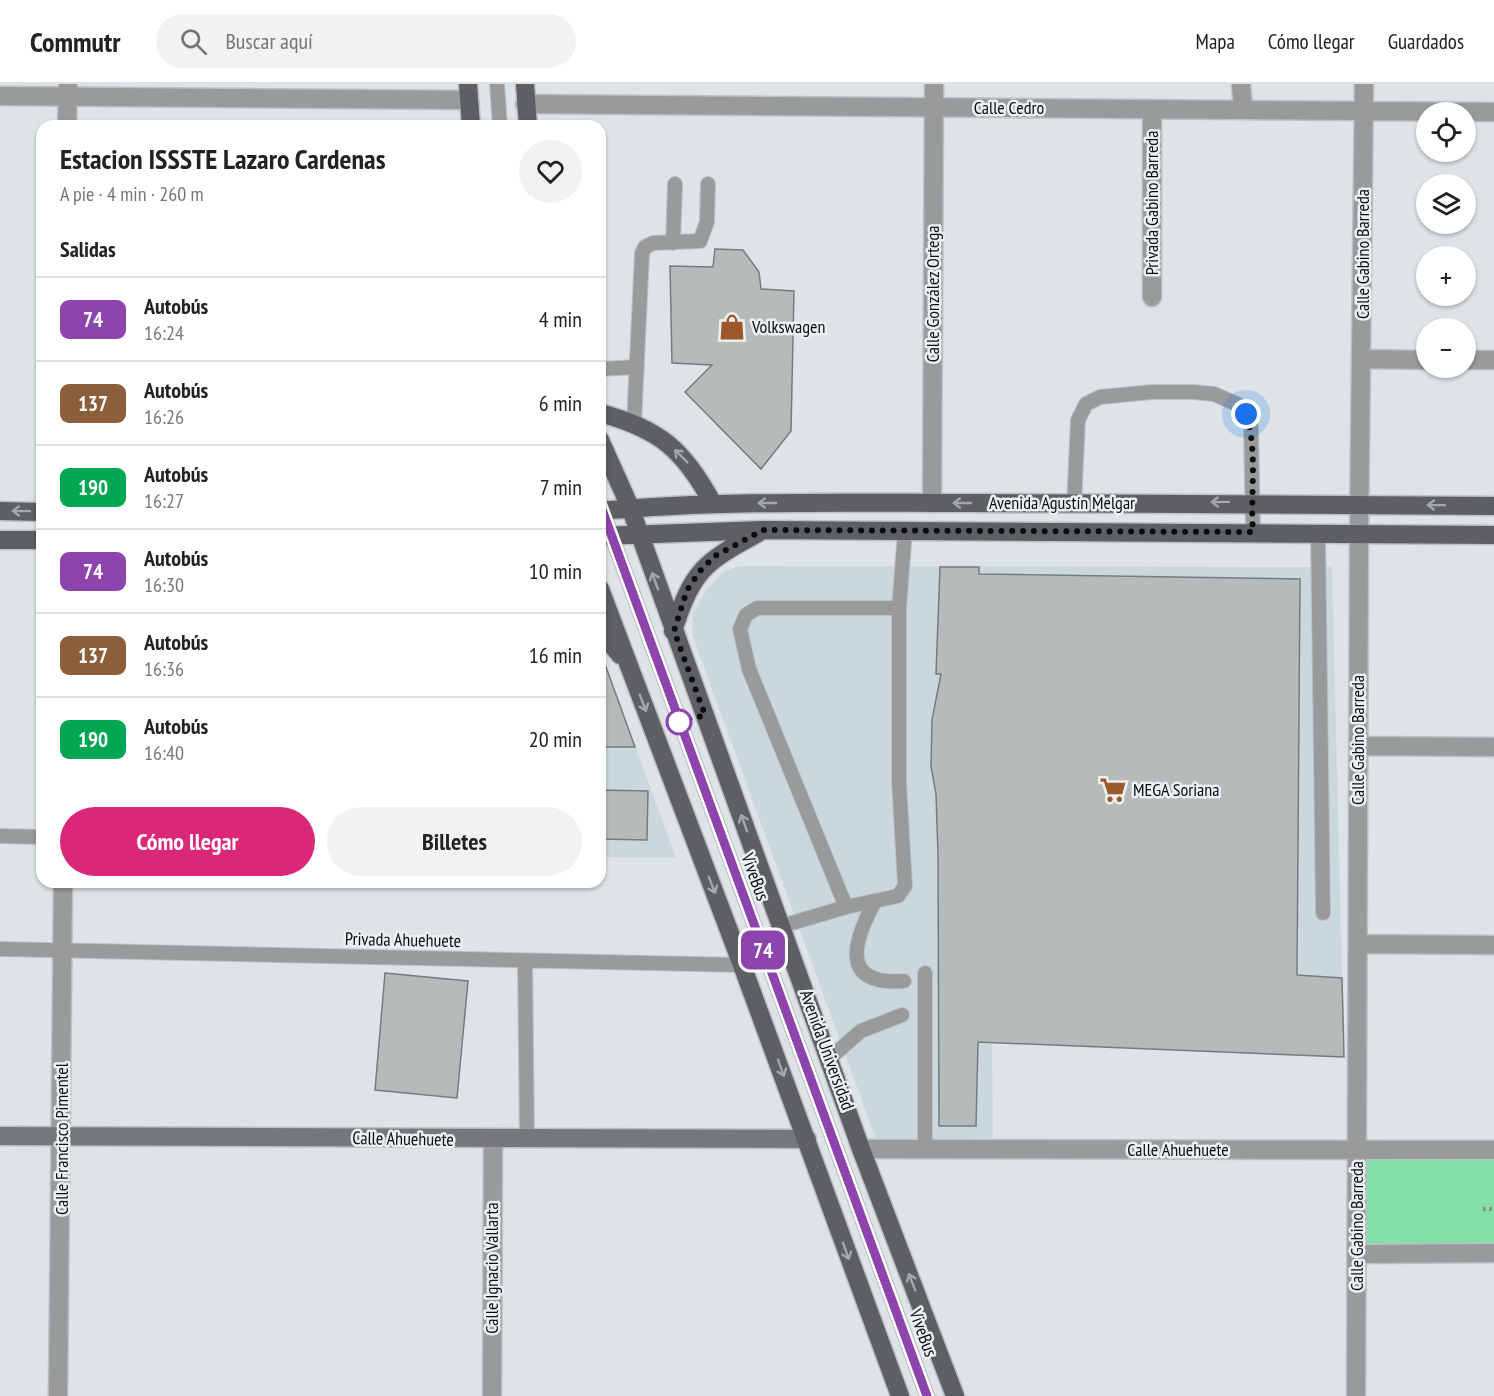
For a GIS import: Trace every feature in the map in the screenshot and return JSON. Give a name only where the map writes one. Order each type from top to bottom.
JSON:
[{"type":"main road","points":[[525,84],[527,120]]},
{"type":"main road","points":[[468,92],[470,120]]},
{"type":"main road","points":[[606,415],[634,424],[682,454],[696,472],[713,504]]},
{"type":"main road","name":"Avenida Universidad","points":[[606,453],[630,507],[861,1149],[955,1396]]},
{"type":"main road","name":"Avenida Agustín Melgar","points":[[606,509],[713,504],[1251,502],[1494,506]]},
{"type":"main road","points":[[0,511],[36,512]]},
{"type":"main road","points":[[674,631],[687,590],[700,571],[715,556],[763,530]]},
{"type":"main road","name":"Avenida Agustín Melgar","points":[[606,536],[763,530],[1494,535]]},
{"type":"main road","points":[[0,540],[36,540]]},
{"type":"main road","points":[[606,605],[807,1139],[845,1251],[900,1396]]},
{"type":"main road","points":[[606,637],[629,666]]},
{"type":"street","name":"Calle González Ortega","points":[[932,503],[934,84]]},
{"type":"street","points":[[1241,84],[1243,109]]},
{"type":"street","name":"Calle Gabino Barreda","points":[[1356,1396],[1359,535],[1364,84]]},
{"type":"street","points":[[67,120],[68,90]]},
{"type":"street","points":[[0,96],[68,90],[468,92]]},
{"type":"street","name":"Calle Cedro","points":[[525,104],[1494,112]]},
{"type":"street","name":"Privada Gabino Barreda","points":[[1152,109],[1152,297]]},
{"type":"street","points":[[1362,359],[1416,360]]},
{"type":"street","points":[[1476,360],[1494,360]]},
{"type":"street","points":[[1358,746],[1494,747]]},
{"type":"street","name":"Calle Francisco Pimentel","points":[[58,1396],[63,888]]},
{"type":"street","points":[[1358,944],[1494,945]]},
{"type":"street","name":"Calle Ahuehuete","points":[[0,1136],[493,1140],[807,1139]]},
{"type":"street","name":"Calle Ignacio Vallarta","points":[[492,1396],[493,1140]]},
{"type":"street","name":"Calle Ahuehuete","points":[[861,1149],[1494,1150]]},
{"type":"street","points":[[1357,1254],[1494,1253]]},
{"type":"lane","points":[[497,84],[500,120]]},
{"type":"lane","points":[[673,243],[675,184]]},
{"type":"lane","points":[[634,424],[642,253],[648,244],[700,241],[707,222],[708,184]]},
{"type":"lane","points":[[606,369],[637,367]]},
{"type":"lane","points":[[1074,504],[1078,420],[1082,409],[1092,399],[1152,392],[1214,394],[1239,405],[1246,414],[1251,428],[1253,532]]},
{"type":"lane","points":[[782,926],[846,907],[898,896],[905,886],[899,782],[899,608],[905,531]]},
{"type":"lane","points":[[1318,534],[1323,913]]},
{"type":"lane","name":"ViveBus","points":[[606,539],[927,1396]]},
{"type":"lane","points":[[846,907],[771,727],[749,669],[740,629],[746,615],[757,608],[899,608]]},
{"type":"lane","points":[[0,836],[36,837]]},
{"type":"lane","points":[[875,900],[857,938],[856,959],[859,968],[870,977],[884,981],[904,981]]},
{"type":"lane","name":"Privada Ahuehuete","points":[[0,949],[742,965]]},
{"type":"lane","points":[[525,961],[527,1139]]},
{"type":"lane","points":[[925,973],[925,1149]]},
{"type":"lane","points":[[830,1058],[861,1031],[902,1015]]},
{"type":"path","points":[[1483,1209],[1494,1209]]},
{"type":"shaded area","points":[[740,566],[1332,567],[1344,1057],[992,1042],[993,1138],[876,1139],[693,637],[692,615],[707,589],[724,571]]},
{"type":"shaded area","points":[[606,666],[676,858],[606,857]]},
{"type":"green space","points":[[1356,1150],[1494,1150],[1494,1253],[1357,1254]]},
{"type":"building","name":"Volkswagen","points":[[715,249],[743,250],[759,272],[761,289],[794,291],[791,431],[761,469],[685,392],[712,365],[672,363],[670,266],[713,267]]},
{"type":"building","name":"MEGA Soriana","points":[[940,567],[979,567],[979,574],[1300,579],[1297,975],[1342,978],[1344,1057],[978,1042],[976,1126],[939,1126],[938,855],[936,794],[931,766],[932,720],[941,674],[936,674]]},
{"type":"building","points":[[606,667],[635,747],[606,747]]},
{"type":"building","points":[[606,790],[648,791],[647,840],[606,839]]},
{"type":"building","points":[[385,973],[468,981],[457,1098],[375,1090]]},
{"type":"bus line","name":"74","points":[[606,523],[927,1396]]},
{"type":"place","name":"Volkswagen","points":[[732,327]]},
{"type":"place","name":"MEGA Soriana","points":[[1113,790]]},
{"type":"route","points":[[679,722],[705,715],[674,631],[687,590],[700,571],[715,556],[763,530],[1253,532],[1251,428],[1246,414]]}]
